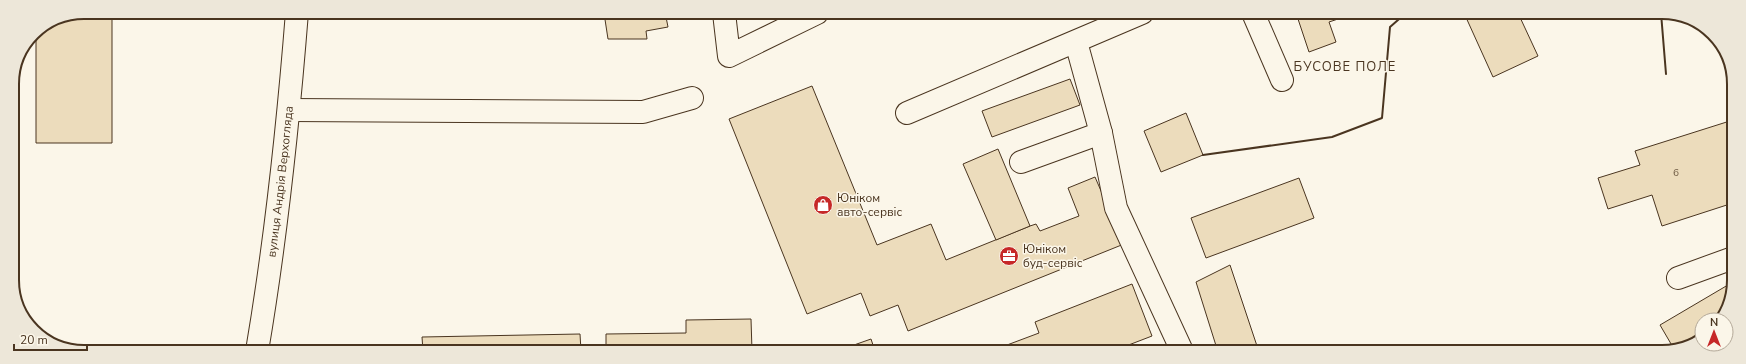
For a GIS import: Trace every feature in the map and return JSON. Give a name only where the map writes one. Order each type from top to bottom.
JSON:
[{"type":"street","name":"вулиця Андрія Верхогляда","points":[[258,345],[268,282],[289,110],[296,19]]},
{"type":"street","points":[[725,19],[729,56],[805,19]]},
{"type":"street","points":[[907,113],[1128,19]]},
{"type":"street","points":[[1256,19],[1282,80]]},
{"type":"street","points":[[1076,42],[1101,133],[1116,208],[1179,345]]},
{"type":"street","points":[[289,110],[643,112],[692,98]]},
{"type":"street","points":[[1022,162],[1101,133]]},
{"type":"street","points":[[1678,278],[1727,260]]},
{"type":"building","points":[[112,19],[112,143],[36,143],[36,40],[48,30],[71,20]]},
{"type":"building","points":[[605,19],[666,19],[668,27],[646,31],[647,39],[608,39]]},
{"type":"building","points":[[1298,19],[1338,19],[1329,22],[1336,42],[1309,52]]},
{"type":"building","points":[[1467,19],[1521,19],[1538,56],[1493,77]]},
{"type":"building","points":[[1070,79],[1080,105],[992,137],[982,111]]},
{"type":"building","points":[[812,86],[877,245],[931,224],[946,260],[1036,224],[1040,231],[1079,216],[1068,188],[1095,177],[1124,244],[908,331],[898,305],[870,316],[861,293],[807,314],[729,119]]},
{"type":"building","points":[[1186,113],[1203,155],[1161,172],[1144,131]]},
{"type":"building","points":[[1727,122],[1727,205],[1662,226],[1652,195],[1608,209],[1598,178],[1640,165],[1635,151]]},
{"type":"building","points":[[998,149],[1030,226],[996,240],[963,164]]},
{"type":"building","points":[[1299,178],[1314,218],[1206,258],[1191,218]]},
{"type":"building","points":[[1230,265],[1257,345],[1216,345],[1196,282]]},
{"type":"building","points":[[1132,284],[1152,336],[1129,345],[1007,345],[1039,333],[1035,322]]},
{"type":"building","points":[[1727,286],[1724,301],[1718,312],[1694,312],[1694,336],[1687,340],[1671,344],[1660,325]]},
{"type":"building","points":[[751,319],[752,345],[606,345],[606,334],[686,333],[686,320]]},
{"type":"building","points":[[580,334],[581,345],[423,345],[422,337]]},
{"type":"building","points":[[871,339],[873,345],[854,345]]},
{"type":"wall","points":[[1203,155],[1332,137],[1382,118],[1390,27],[1399,19]]},
{"type":"wall","points":[[1661,19],[1666,74]]},
{"type":"place","name":"Юніком авто-сервіс","points":[[823,205]]},
{"type":"place","name":"Юніком буд-сервіс","points":[[1009,256]]},
{"type":"district","name":"БУСОВЕ ПОЛЕ","points":[[1345,66]]}]
